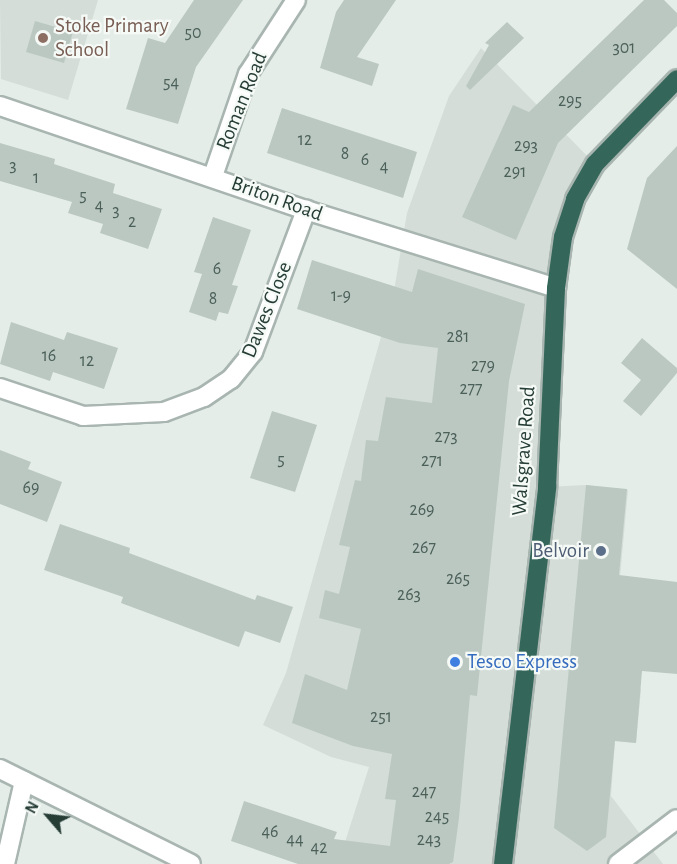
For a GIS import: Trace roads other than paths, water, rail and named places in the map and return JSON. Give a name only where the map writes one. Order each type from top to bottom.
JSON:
[{"type":"highway","name":"Walsgrave Road","points":[[503,864],[547,487],[556,288],[567,221],[588,173],[677,79]]},
{"type":"street","name":"Roman Road","points":[[213,176],[248,74],[296,0]]},
{"type":"street","name":"Briton Road","points":[[0,106],[213,176],[306,210],[556,288]]},
{"type":"street","name":"Dawes Close","points":[[0,388],[67,413],[92,417],[164,412],[204,397],[231,379],[253,352],[306,210]]},
{"type":"street","points":[[0,769],[191,864]]},
{"type":"street","points":[[5,864],[24,781]]},
{"type":"street","points":[[618,864],[677,819]]},
{"type":"place","name":"Stoke Primary School","points":[[43,38]]},
{"type":"place","name":"Belvoir","points":[[601,551]]},
{"type":"place","name":"Tesco Express","points":[[455,662]]}]
